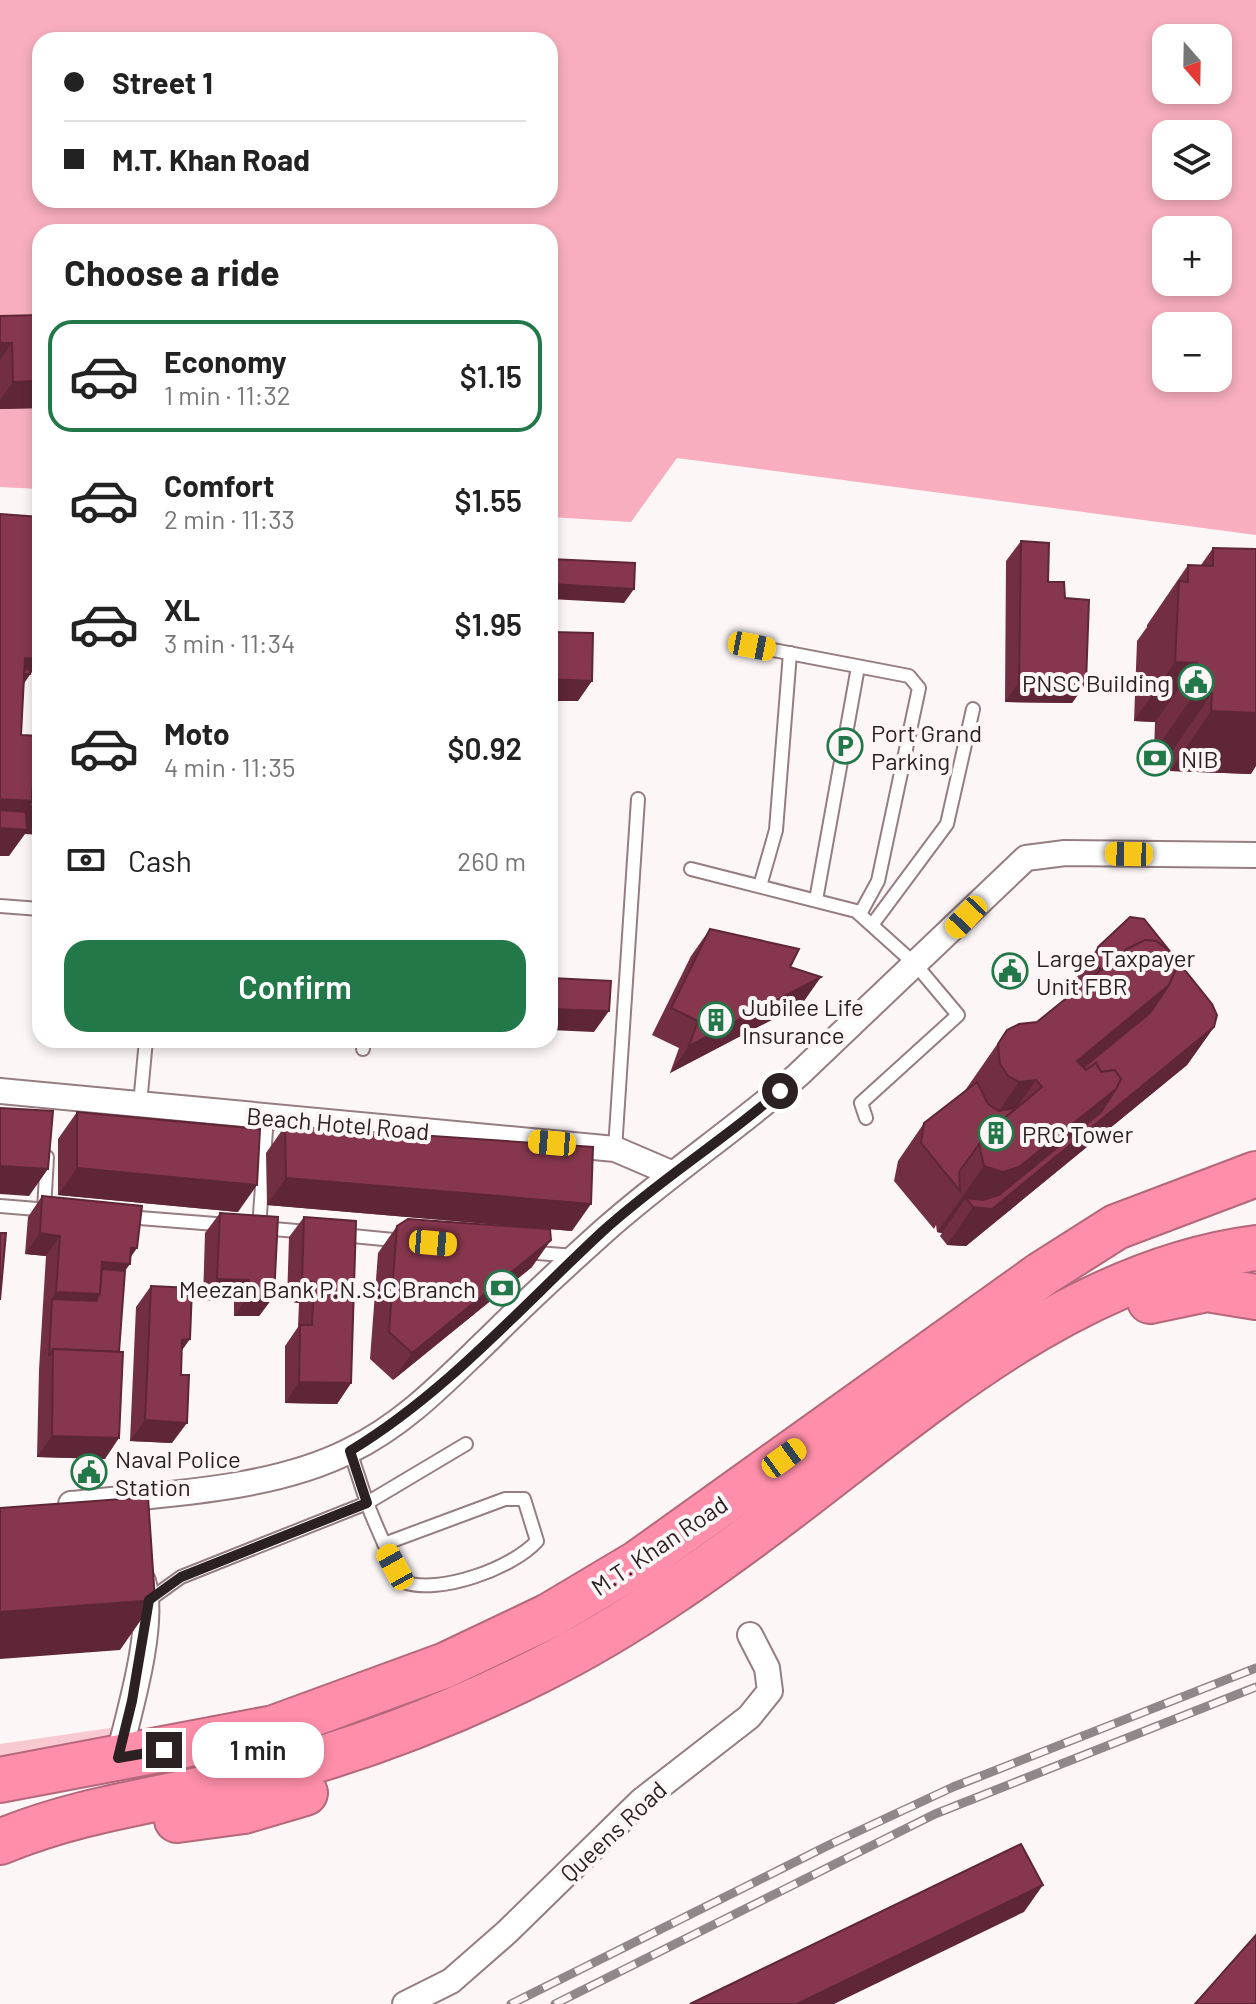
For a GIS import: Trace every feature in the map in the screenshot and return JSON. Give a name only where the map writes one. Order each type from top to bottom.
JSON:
[{"type":"highway","name":"M.T. Khan Road","points":[[0,1780],[274,1728],[446,1665],[549,1616],[638,1563],[1054,1266],[1116,1227],[1251,1176]]},
{"type":"highway","points":[[118,1758],[151,1769],[182,1771],[264,1766],[486,1681],[567,1640],[718,1545],[952,1364],[1011,1326],[1068,1293],[1124,1269],[1212,1236],[1256,1229]]},
{"type":"highway","points":[[0,1843],[98,1811],[417,1723],[542,1669],[675,1591],[968,1372],[1022,1339],[1133,1281],[1221,1252],[1256,1248]]},
{"type":"highway","points":[[0,1843],[244,1811],[341,1783],[449,1741],[575,1679],[700,1609],[1033,1359],[1130,1305],[1207,1289],[1256,1297]]},
{"type":"street","points":[[44,1507],[279,1475],[307,1469],[350,1451],[428,1399],[578,1256],[671,1173],[762,1106],[916,965],[1016,864],[1036,855],[1256,855]]},
{"type":"street","name":"Beach Hotel Road","points":[[0,1091],[51,1103],[140,1104],[615,1149],[671,1173]]},
{"type":"street","points":[[118,1498],[127,1528]]},
{"type":"street","points":[[118,1758],[132,1701],[149,1600],[136,1557]]},
{"type":"street","name":"Queens Road","points":[[405,2004],[451,1981],[507,1932],[641,1801],[749,1717],[770,1691],[767,1668],[750,1635]]},
{"type":"lane","points":[[752,646],[909,676],[919,688],[920,697],[878,881],[860,914]]},
{"type":"lane","points":[[760,886],[776,830],[790,653]]},
{"type":"lane","points":[[816,900],[858,667]]},
{"type":"lane","points":[[872,925],[947,824],[973,709]]},
{"type":"lane","points":[[615,1149],[638,799]]},
{"type":"lane","points":[[691,869],[860,914],[916,965],[958,1015],[861,1103],[866,1118]]},
{"type":"lane","points":[[0,906],[32,908]]},
{"type":"lane","points":[[140,1104],[145,1048]]},
{"type":"lane","points":[[259,1228],[267,1116]]},
{"type":"lane","points":[[44,1210],[48,1138]]},
{"type":"lane","points":[[0,1206],[59,1211]]},
{"type":"lane","points":[[118,1216],[319,1233]]},
{"type":"lane","points":[[335,1234],[426,1243]]},
{"type":"lane","points":[[517,1251],[578,1256]]},
{"type":"lane","points":[[149,1600],[181,1577],[367,1503],[466,1444]]},
{"type":"lane","points":[[350,1451],[367,1503],[384,1544],[404,1582],[437,1587],[525,1555],[537,1541],[524,1499],[505,1499],[384,1544]]},
{"type":"shaded area","points":[[0,0],[1256,0],[1256,535],[677,458],[631,522],[558,517],[558,224],[32,224],[32,489],[0,487]]},
{"type":"shaded area","points":[[117,1727],[102,1747],[0,1761],[0,1744]]},
{"type":"building","points":[[32,315],[32,381],[13,382],[12,343],[0,343],[0,316]]},
{"type":"building","points":[[0,514],[32,516],[32,658],[25,658],[21,735],[32,736],[32,801],[0,799]]},
{"type":"building","points":[[1021,541],[1049,543],[1048,582],[1064,582],[1065,598],[1089,600],[1086,683],[1019,682]]},
{"type":"building","points":[[1213,548],[1256,549],[1256,713],[1211,711],[1212,693],[1195,693],[1197,663],[1175,662],[1179,581],[1188,582],[1188,565],[1213,566]]},
{"type":"building","points":[[558,559],[635,563],[634,589],[558,584]]},
{"type":"building","points":[[558,632],[593,633],[592,681],[558,679]]},
{"type":"building","points":[[0,810],[26,812],[27,830],[0,828]]},
{"type":"building","points":[[1130,917],[1144,919],[1212,1004],[1217,1015],[1214,1027],[992,1209],[973,1207],[966,1198],[983,1200],[999,1195],[1101,1112],[1116,1089],[1121,1079],[1115,1070],[1101,1072],[1096,1063],[1086,1070],[1084,1067],[1150,1013],[1169,985],[1178,964],[1167,949],[1156,941],[1145,940],[1127,949],[1101,970],[1095,962],[1098,947]]},
{"type":"building","name":"Jubilee Life Insurance","points":[[710,929],[799,949],[790,967],[821,977],[689,1046],[698,1021],[671,1008]]},
{"type":"building","points":[[1145,940],[1156,941],[1167,949],[1178,964],[1169,985],[1077,1061],[1086,1070],[1096,1063],[1101,1072],[1115,1070],[1121,1079],[1116,1089],[1019,1167],[1003,1172],[984,1166],[979,1144],[988,1132],[1042,1087],[1036,1080],[1019,1082],[1008,1076],[1000,1064],[998,1044],[1007,1030],[1019,1024],[1037,1022],[1127,949]]},
{"type":"building","points":[[558,978],[611,981],[609,1011],[558,1009]]},
{"type":"building","points":[[977,1082],[988,1104],[999,1111],[1016,1108],[988,1132],[959,1172],[960,1191],[921,1143],[924,1123]]},
{"type":"building","points":[[0,1108],[53,1111],[48,1169],[0,1166]]},
{"type":"building","points":[[77,1112],[260,1129],[257,1185],[77,1168]]},
{"type":"building","points":[[285,1126],[593,1147],[591,1204],[286,1178]]},
{"type":"building","points":[[42,1196],[142,1206],[137,1248],[131,1248],[130,1264],[102,1262],[100,1294],[56,1292],[60,1236],[40,1233]]},
{"type":"building","points":[[220,1213],[278,1217],[274,1296],[249,1295],[249,1280],[217,1279]]},
{"type":"building","points":[[304,1217],[356,1221],[351,1383],[299,1382],[300,1325],[312,1325],[314,1282],[302,1280]]},
{"type":"building","points":[[408,1219],[550,1229],[551,1240],[412,1353],[389,1332],[397,1226]]},
{"type":"building","points":[[0,1233],[6,1233],[0,1300]]},
{"type":"building","points":[[102,1269],[125,1271],[119,1352],[53,1349],[49,1356],[52,1299],[97,1301]]},
{"type":"building","points":[[151,1286],[192,1288],[190,1339],[182,1340],[181,1375],[189,1375],[187,1423],[145,1420]]},
{"type":"building","points":[[53,1349],[123,1352],[119,1438],[52,1436]]},
{"type":"building","points":[[148,1497],[155,1600],[0,1612],[0,1508]]},
{"type":"building","points":[[1021,1844],[1043,1885],[797,2004],[690,2004]]},
{"type":"building","points":[[1256,1935],[1256,2004],[1195,2004]]},
{"type":"railway","points":[[511,2004],[833,1843],[953,1787],[1256,1668]]},
{"type":"railway","points":[[555,2004],[935,1814],[1256,1687]]},
{"type":"place","name":"PNSC Building","points":[[1196,682]]},
{"type":"place","name":"Port Grand Parking","points":[[845,746]]},
{"type":"place","name":"NIB","points":[[1155,758]]},
{"type":"place","name":"Large Taxpayer Unit FBR","points":[[1010,971]]},
{"type":"place","name":"Jubilee Life Insurance","points":[[716,1020]]},
{"type":"place","name":"PRC Tower","points":[[996,1133]]},
{"type":"place","name":"Meezan Bank P.N.S.C Branch","points":[[502,1288]]},
{"type":"place","name":"Naval Police Station","points":[[89,1472]]},
{"type":"route","points":[[164,1750],[118,1758],[132,1701],[149,1600],[181,1577],[367,1503],[350,1451],[428,1399],[603,1232],[671,1173],[780,1091]]}]
